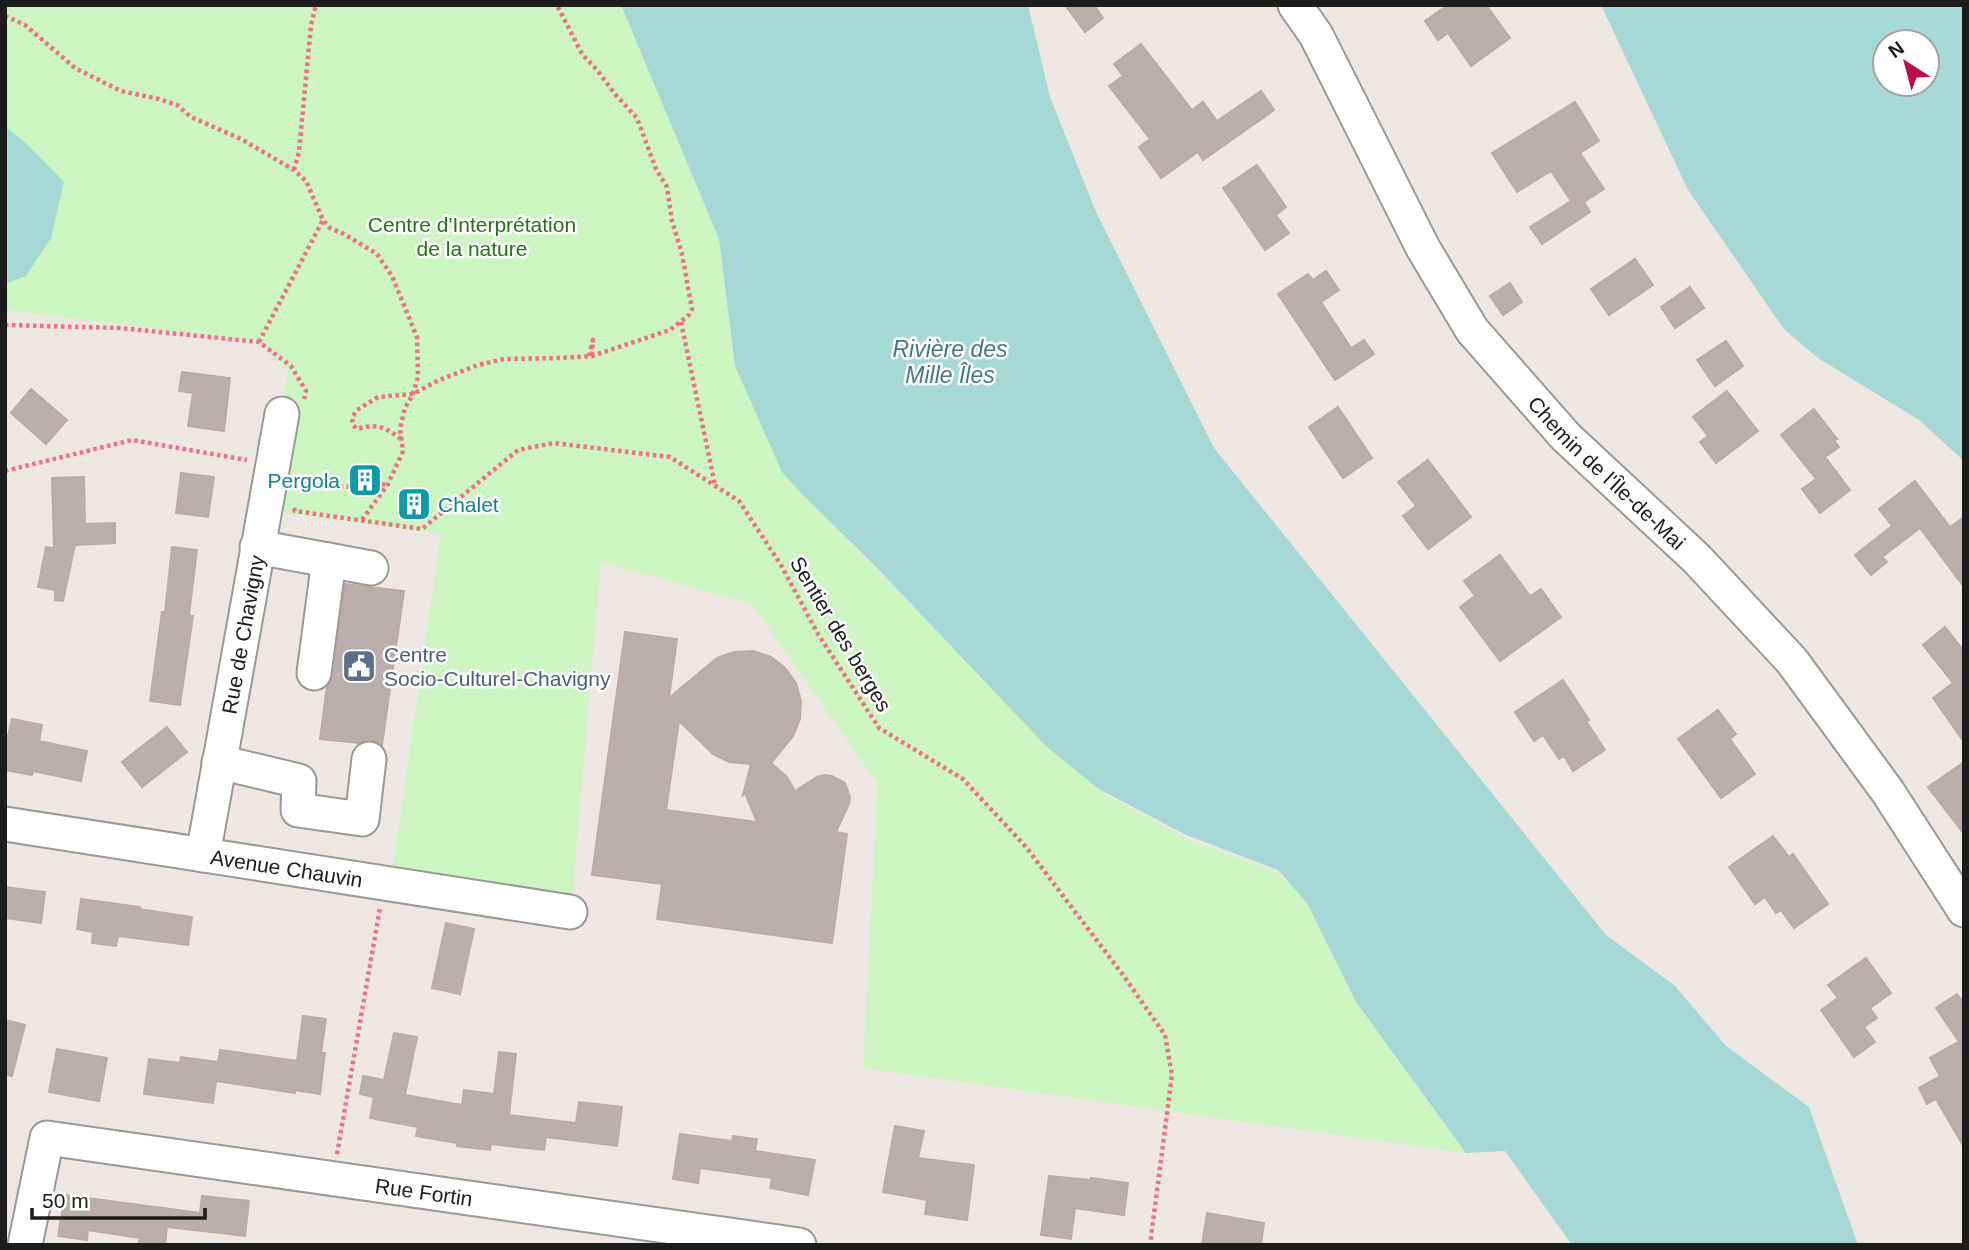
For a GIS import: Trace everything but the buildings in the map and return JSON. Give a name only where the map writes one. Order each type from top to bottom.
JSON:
[{"type":"street","name":"Chemin de l'Île-de-Mai","points":[[1295,5],[1316,35],[1423,248],[1472,330],[1566,437],[1697,559],[1792,661],[1888,792],[1964,910]]},
{"type":"street","name":"Rue de Chavigny","points":[[203,855],[257,547],[277,479],[293,409]]},
{"type":"street","points":[[257,547],[371,568]]},
{"type":"street","points":[[314,673],[329,561]]},
{"type":"street","points":[[219,762],[299,781],[298,810],[362,819],[369,759]]},
{"type":"street","name":"Avenue Chauvin","points":[[5,824],[570,912]]},
{"type":"street","name":"Rue Fortin","points":[[25,1245],[47,1138],[799,1245]]},
{"type":"path","points":[[294,170],[299,152],[311,25],[316,5]]},
{"type":"path","points":[[401,439],[383,427],[370,425],[357,429],[352,418],[357,410],[378,397],[413,394],[439,380],[478,365],[505,359],[591,356],[670,330],[689,315],[692,309],[667,187],[656,169],[637,118],[582,54],[560,6]]},
{"type":"path","points":[[5,16],[25,25],[75,68],[121,91],[177,105],[191,117],[241,139],[294,170],[306,181],[323,220],[330,228],[377,254],[392,276],[417,337],[418,377],[405,408],[400,429],[402,451],[388,484],[362,520],[295,511],[277,479]]},
{"type":"path","points":[[259,342],[323,220]]},
{"type":"path","points":[[681,322],[715,486]]},
{"type":"path","points":[[5,326],[120,328],[259,342],[291,366],[306,391],[293,409]]},
{"type":"path","points":[[5,471],[132,440],[277,479],[344,487],[388,484]]},
{"type":"path","name":"Sentier des berges","points":[[362,520],[422,530],[517,450],[554,443],[670,457],[739,501],[781,565],[818,634],[879,728],[963,779],[1026,847],[1166,1035],[1172,1076],[1150,1245]]},
{"type":"path","points":[[333,1179],[384,883]]},
{"type":"green space","name":"Centre d'Interprétation de la nature","points":[[5,5],[621,5],[719,239],[735,366],[800,492],[1052,747],[1107,795],[1193,842],[1278,872],[1307,903],[1356,1002],[1466,1153],[863,1068],[878,784],[752,604],[601,562],[571,910],[391,882],[441,534],[269,511],[288,370],[259,342],[5,310]]},
{"type":"water","name":"Rivière des Mille Îles","points":[[621,5],[1028,5],[1050,97],[1096,212],[1214,448],[1606,935],[1675,986],[1726,1046],[1809,1107],[1858,1245],[1572,1245],[1505,1151],[1466,1153],[1356,1002],[1307,903],[1278,870],[1184,834],[1099,789],[1047,747],[782,472],[735,366],[719,239]]},
{"type":"water","points":[[1601,5],[1964,5],[1964,461],[1919,420],[1818,358],[1784,329],[1688,190]]},
{"type":"water","points":[[5,126],[64,182],[51,238],[26,276],[5,284]]},
{"type":"place","name":"Pergola","points":[[365,480]]},
{"type":"place","name":"Chalet","points":[[414,504]]},
{"type":"place","name":"Centre Socio-Culturel-Chavigny","points":[[359,666]]}]
